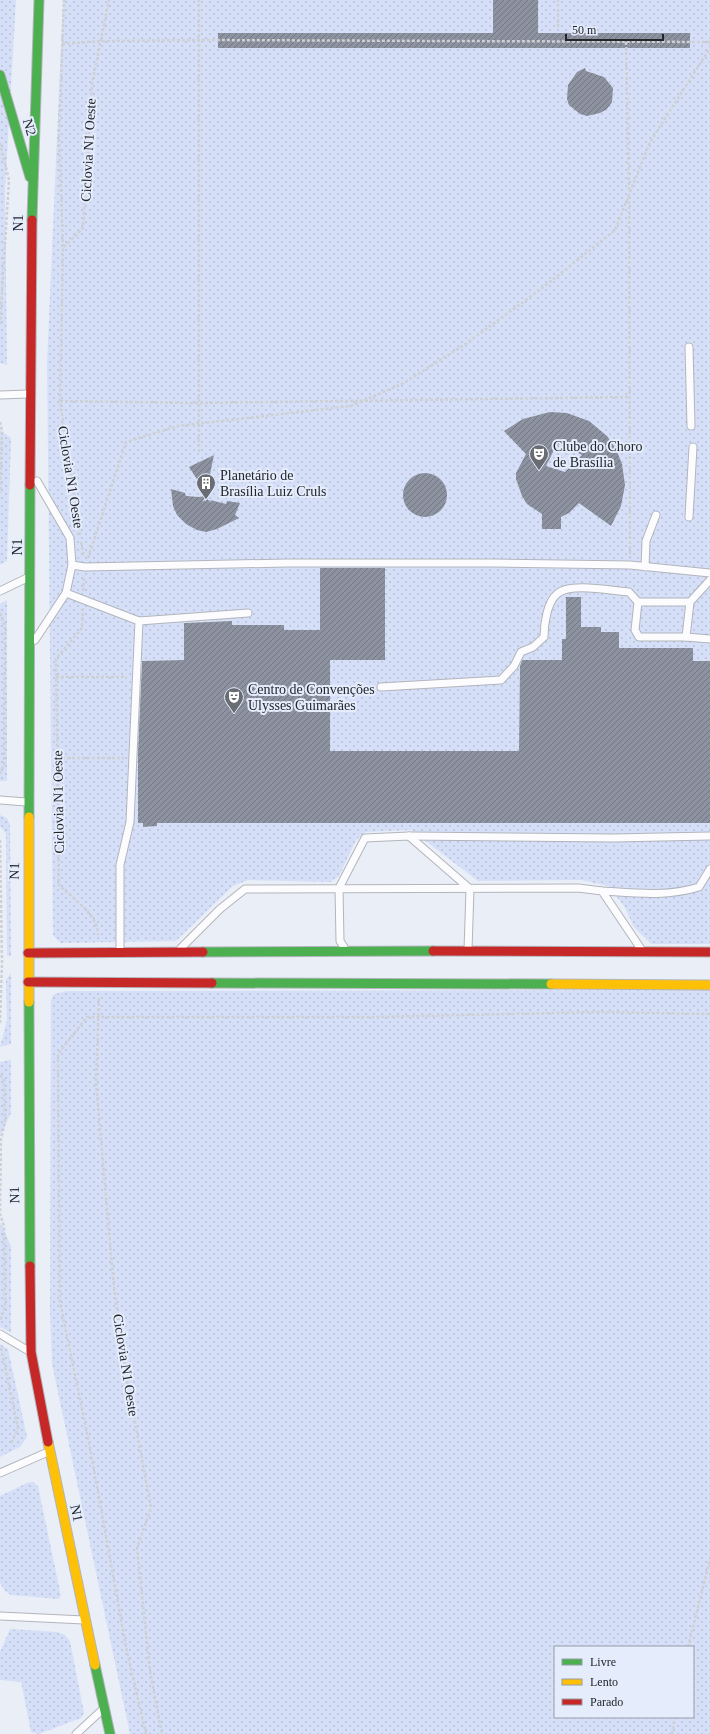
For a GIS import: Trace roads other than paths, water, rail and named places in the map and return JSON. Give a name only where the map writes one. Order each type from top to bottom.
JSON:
[{"type":"main road","name":"N1","points":[[40,0],[32,186],[31,647],[28,953],[28,1163],[31,1352],[50,1451],[110,1734]]},
{"type":"main road","name":"N2","points":[[0,75],[32,186]]},
{"type":"main road","points":[[28,953],[120,956],[176,952],[346,950],[468,952],[710,952]]},
{"type":"main road","points":[[28,982],[120,979],[710,985]]},
{"type":"lane","points":[[689,347],[692,426]]},
{"type":"lane","points":[[0,395],[32,394]]},
{"type":"lane","points":[[689,517],[693,447]]},
{"type":"lane","points":[[31,473],[70,538],[72,565],[66,593],[31,647]]},
{"type":"lane","points":[[645,566],[646,541],[656,515]]},
{"type":"lane","points":[[72,565],[85,567],[287,563],[630,565],[710,573]]},
{"type":"lane","points":[[0,591],[31,577]]},
{"type":"lane","points":[[686,637],[690,602],[710,580]]},
{"type":"lane","points":[[381,687],[501,680],[514,666],[521,652],[533,647],[544,637],[544,620],[556,594],[563,590],[579,587],[629,592],[638,602],[690,602]]},
{"type":"lane","points":[[66,593],[83,598],[138,621],[248,613]]},
{"type":"lane","points":[[638,602],[635,630],[639,637],[686,637],[710,639]]},
{"type":"lane","points":[[120,956],[120,865],[130,822],[138,621]]},
{"type":"lane","points":[[0,800],[29,802]]},
{"type":"lane","points":[[409,836],[470,889]]},
{"type":"lane","points":[[346,950],[340,941],[339,888],[365,838],[409,836],[614,838],[710,836]]},
{"type":"lane","points":[[176,952],[220,909],[245,889],[578,888],[658,894],[686,891],[698,887],[710,869]]},
{"type":"lane","points":[[468,952],[470,889]]},
{"type":"lane","points":[[602,891],[642,952]]},
{"type":"lane","points":[[0,1334],[31,1352]]},
{"type":"lane","points":[[0,1473],[50,1451]]},
{"type":"lane","points":[[0,1616],[86,1620]]},
{"type":"lane","points":[[76,1734],[104,1708]]},
{"type":"place","name":"Clube do Choro de Brasília","points":[[539,471]]},
{"type":"place","name":"Planetário de Brasília Luiz Cruls","points":[[206,500]]},
{"type":"place","name":"Centro de Convenções Ulysses Guimarães","points":[[234,714]]}]
